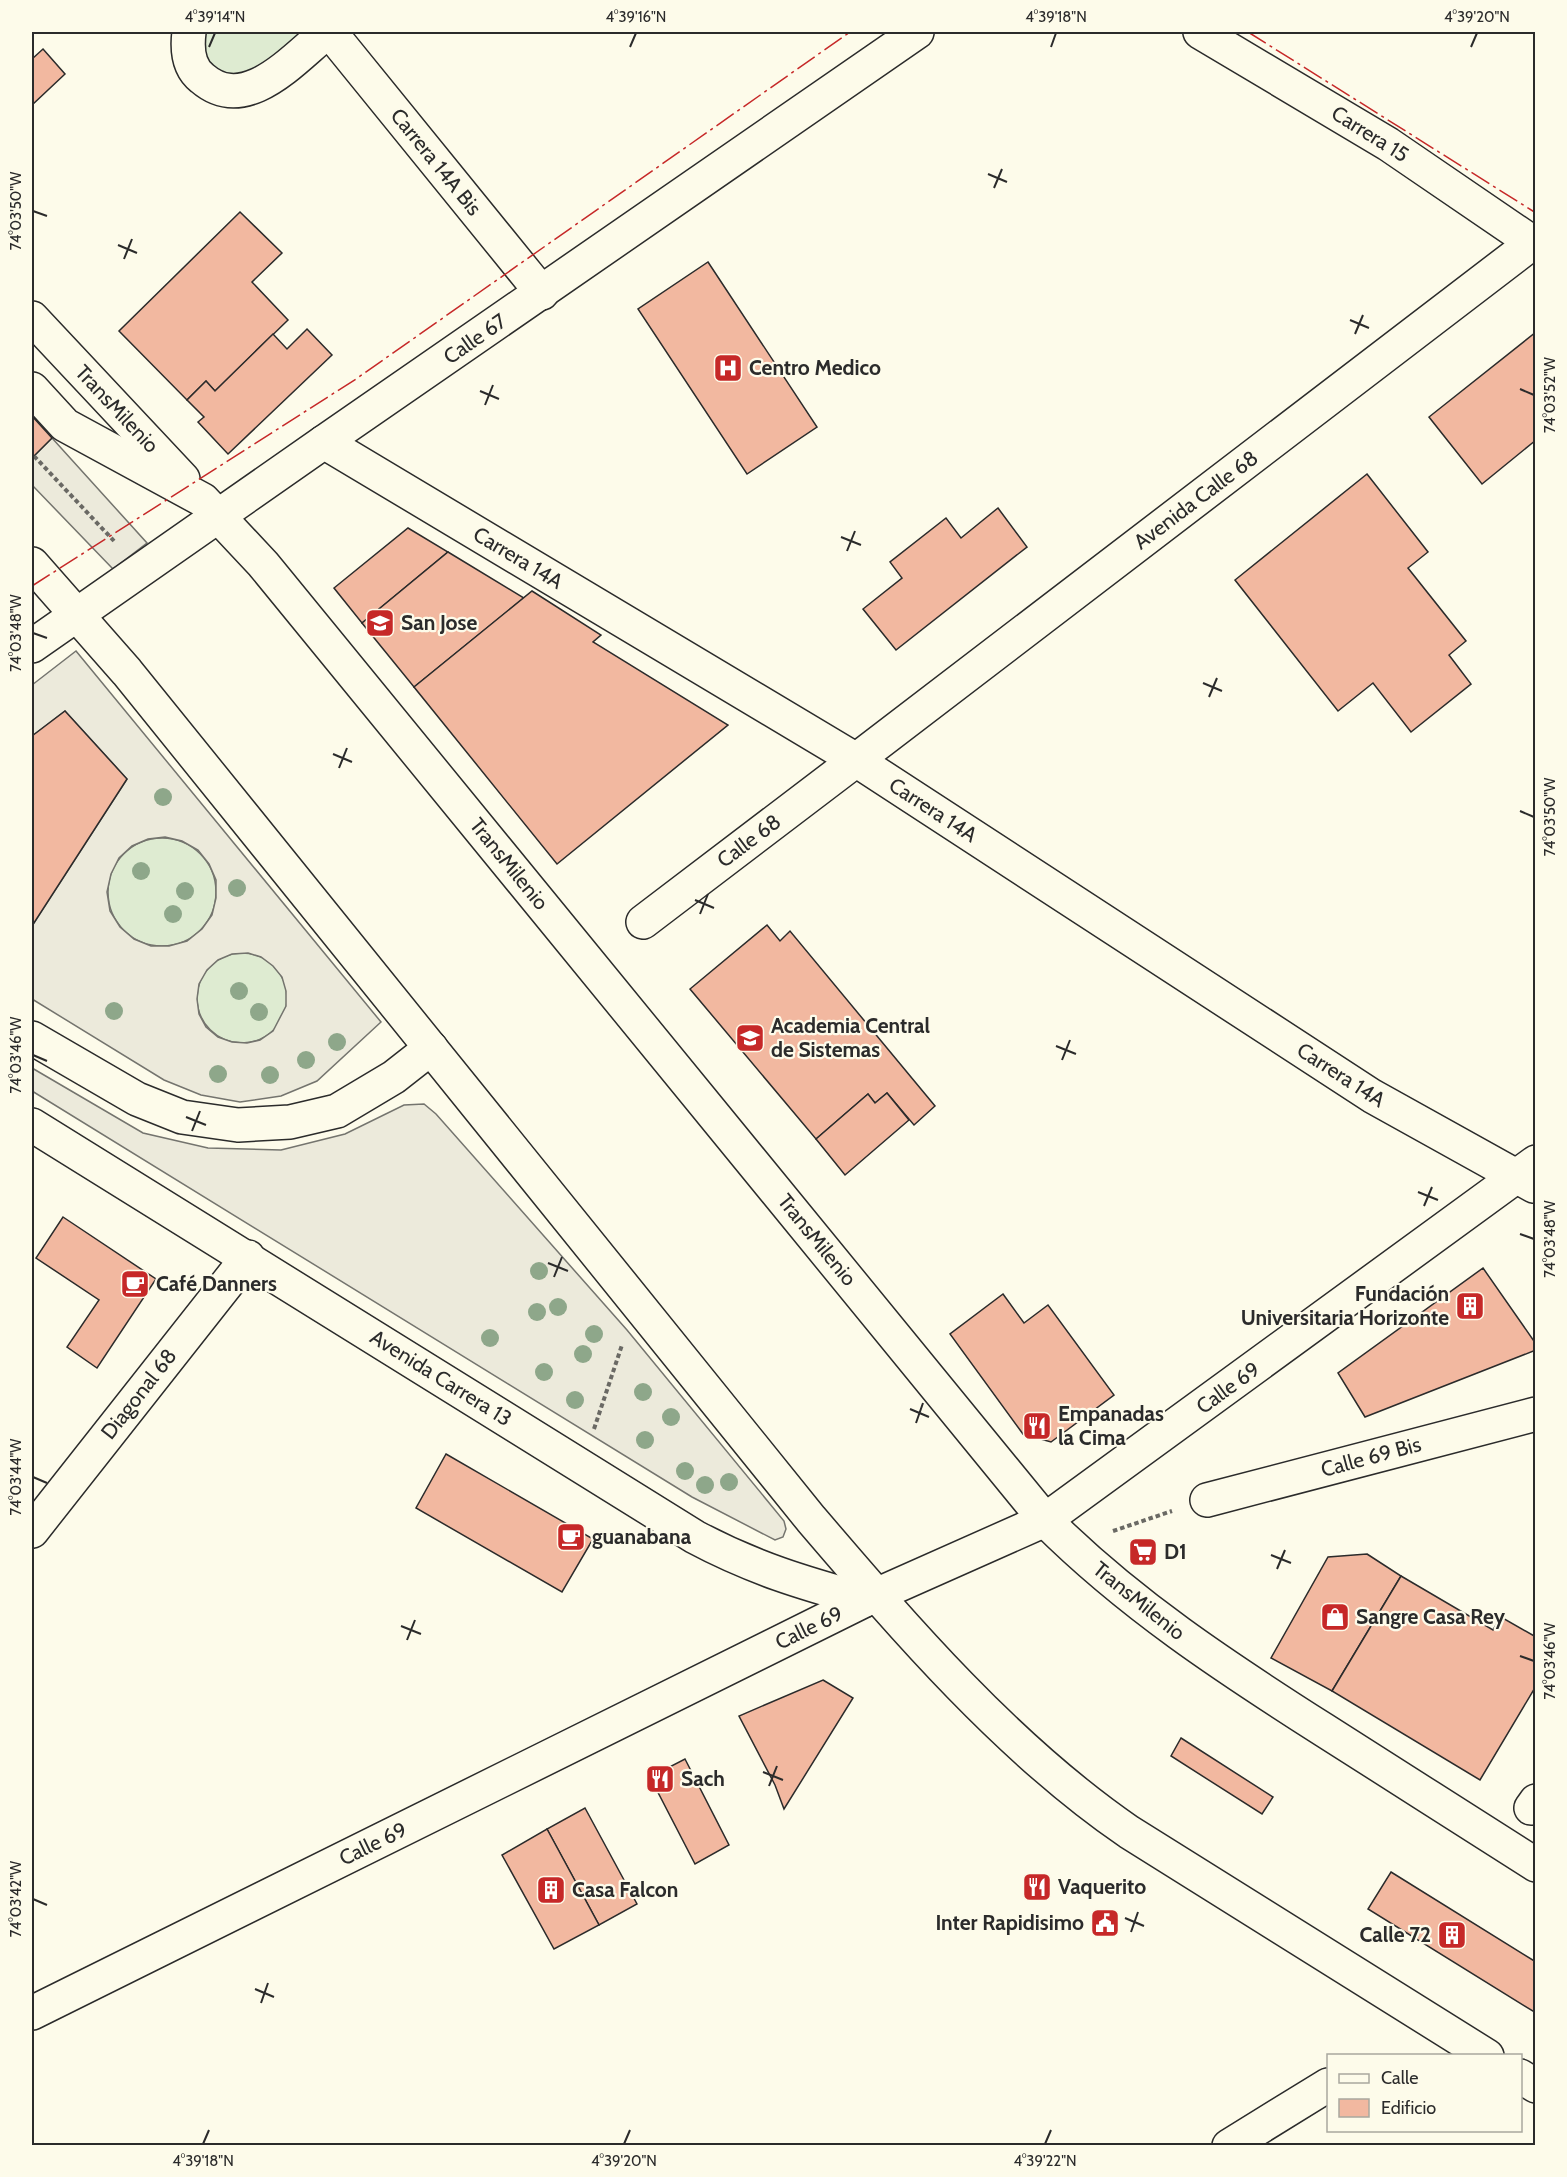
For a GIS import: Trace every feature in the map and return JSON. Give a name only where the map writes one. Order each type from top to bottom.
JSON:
[{"type":"street","name":"Carrera 14A Bis","points":[[189,32],[189,58],[197,74],[209,84],[224,91],[239,93],[255,88],[329,32],[542,293]]},
{"type":"street","name":"Calle 67","points":[[32,646],[76,616],[211,508],[324,442],[917,32]]},
{"type":"street","name":"Carrera 15","points":[[1200,32],[1388,144],[1535,243]]},
{"type":"street","name":"Avenida Calle 68","points":[[856,760],[1535,243]]},
{"type":"street","name":"TransMilenio","points":[[32,318],[285,588],[1046,1520],[1138,1605],[1224,1667],[1536,1864]]},
{"type":"street","name":"TransMilenio","points":[[32,389],[65,425],[211,508]]},
{"type":"street","name":"Carrera 14A","points":[[324,442],[856,760],[1403,1115],[1530,1175]]},
{"type":"street","points":[[32,566],[127,672],[797,1502],[871,1598],[1079,1797],[1129,1832],[1485,2054]]},
{"type":"street","name":"Calle 68","points":[[643,922],[856,760]]},
{"type":"street","points":[[32,1038],[137,1099],[182,1117],[238,1125],[290,1122],[337,1111],[394,1077],[431,1048]]},
{"type":"street","name":"Avenida Carrera 13","points":[[32,1125],[248,1257],[695,1537],[734,1558],[786,1578],[871,1598]]},
{"type":"street","name":"Calle 69","points":[[32,2013],[871,1598],[1046,1520],[1530,1175]]},
{"type":"street","name":"Diagonal 68","points":[[32,1531],[248,1257]]},
{"type":"street","name":"Calle 69 Bis","points":[[1207,1500],[1536,1414]]},
{"type":"street","points":[[1522,2077],[1536,2086]]},
{"type":"street","points":[[1229,2145],[1327,2086]]},
{"type":"path","points":[[34,456],[115,542]]},
{"type":"path","points":[[582,1466],[623,1341]]},
{"type":"path","points":[[1109,1532],[1207,1500]]},
{"type":"green space","points":[[196,32],[307,32],[250,76],[212,75]]},
{"type":"green space","points":[[162,838],[183,842],[200,854],[212,871],[216,892],[212,913],[200,930],[183,942],[162,946],[141,942],[124,930],[112,913],[108,892],[112,871],[124,854],[141,842]]},
{"type":"green space","points":[[242,953],[259,957],[274,966],[283,981],[287,998],[283,1015],[274,1030],[259,1039],[242,1043],[225,1039],[210,1030],[201,1015],[197,998],[201,981],[210,966],[225,957]]},
{"type":"shaded area","points":[[52,438],[147,543],[113,569],[32,485],[32,458]]},
{"type":"shaded area","points":[[76,651],[381,1022],[317,1081],[281,1096],[240,1102],[201,1095],[164,1080],[32,999],[32,926],[127,779],[65,711],[32,736],[32,685]],"holes":[[[165,837],[182,841],[198,850],[209,864],[216,880],[216,898],[212,915],[202,929],[187,941],[169,946],[151,946],[134,939],[120,927],[110,911],[107,892],[111,874],[119,858],[132,846],[148,839]],[[248,953],[261,957],[282,977],[286,991],[286,1006],[273,1031],[260,1040],[247,1043],[232,1042],[218,1037],[206,1027],[199,1014],[197,999],[199,984],[207,970],[218,960],[232,954]]]},
{"type":"shaded area","points":[[32,1068],[143,1133],[208,1148],[281,1150],[345,1134],[404,1105],[424,1104],[436,1114],[627,1330],[784,1521],[786,1529],[783,1537],[775,1540],[692,1497],[32,1091]]},
{"type":"building","points":[[43,49],[65,74],[32,105],[32,59]]},
{"type":"building","points":[[240,212],[282,253],[252,282],[288,320],[215,391],[206,381],[187,400],[119,331]]},
{"type":"building","name":"Centro Medico","points":[[708,262],[817,427],[747,474],[638,309]]},
{"type":"building","points":[[307,329],[332,355],[228,454],[198,422],[204,417],[187,400],[206,381],[215,391],[273,334],[287,349]]},
{"type":"building","points":[[1536,332],[1536,440],[1482,484],[1429,417]]},
{"type":"building","points":[[32,416],[52,438],[32,458]]},
{"type":"building","points":[[1367,474],[1428,552],[1408,568],[1466,641],[1449,655],[1471,684],[1411,732],[1373,683],[1338,711],[1235,580]]},
{"type":"building","points":[[998,508],[1027,547],[896,650],[863,609],[902,578],[890,562],[946,518],[961,538]]},
{"type":"building","points":[[408,528],[448,552],[362,623],[334,588]]},
{"type":"building","points":[[448,552],[524,598],[414,687],[362,623]]},
{"type":"building","points":[[532,591],[601,635],[593,642],[728,725],[557,864],[414,687]]},
{"type":"building","points":[[65,711],[127,779],[32,926],[32,736]]},
{"type":"building","points":[[767,925],[780,941],[790,931],[935,1106],[914,1125],[887,1093],[875,1103],[868,1094],[816,1139],[690,989]]},
{"type":"building","points":[[887,1093],[909,1120],[845,1175],[816,1139],[868,1094],[875,1103]]},
{"type":"building","points":[[63,1217],[156,1279],[97,1368],[67,1347],[99,1300],[36,1258]]},
{"type":"building","name":"Fundación Universitaria Horizonte","points":[[1483,1268],[1536,1344],[1536,1350],[1365,1417],[1338,1373]]},
{"type":"building","points":[[1003,1294],[1024,1323],[1048,1305],[1114,1395],[1051,1442],[1023,1434],[950,1334]]},
{"type":"building","points":[[446,1454],[593,1539],[562,1592],[416,1508]]},
{"type":"building","name":"Sangre Casa Rey","points":[[1367,1554],[1401,1576],[1332,1691],[1271,1658],[1328,1557]]},
{"type":"building","points":[[1401,1576],[1493,1630],[1501,1617],[1536,1637],[1536,1686],[1480,1780],[1332,1691]]},
{"type":"building","points":[[823,1680],[853,1698],[784,1809],[775,1785],[739,1716]]},
{"type":"building","points":[[1181,1738],[1273,1797],[1262,1814],[1171,1756]]},
{"type":"building","points":[[685,1759],[729,1845],[695,1864],[650,1777]]},
{"type":"building","points":[[585,1808],[637,1904],[599,1925],[547,1829]]},
{"type":"building","name":"Casa Falcon","points":[[547,1829],[599,1925],[554,1949],[502,1855]]},
{"type":"building","name":"Calle 72","points":[[1391,1872],[1536,1962],[1536,2013],[1368,1909]]},
{"type":"power","points":[[32,586],[356,379],[850,32]]},
{"type":"power","points":[[1248,32],[1536,213]]},
{"type":"place","name":"Centro Medico","points":[[728,368]]},
{"type":"place","name":"San Jose","points":[[380,623]]},
{"type":"place","name":"Academia Central de Sistemas","points":[[750,1038]]},
{"type":"place","name":"Café Danners","points":[[135,1284]]},
{"type":"place","name":"Fundación Universitaria Horizonte","points":[[1470,1306]]},
{"type":"place","name":"Empanadas la Cima","points":[[1037,1426]]},
{"type":"place","name":"guanabana","points":[[571,1537]]},
{"type":"place","name":"D1","points":[[1143,1552]]},
{"type":"place","name":"Sangre Casa Rey","points":[[1335,1617]]},
{"type":"place","name":"Sach","points":[[660,1779]]},
{"type":"place","name":"Vaquerito","points":[[1037,1887]]},
{"type":"place","name":"Casa Falcon","points":[[551,1890]]},
{"type":"place","name":"Inter Rapidisimo","points":[[1105,1923]]},
{"type":"place","name":"Calle 72","points":[[1452,1935]]}]
